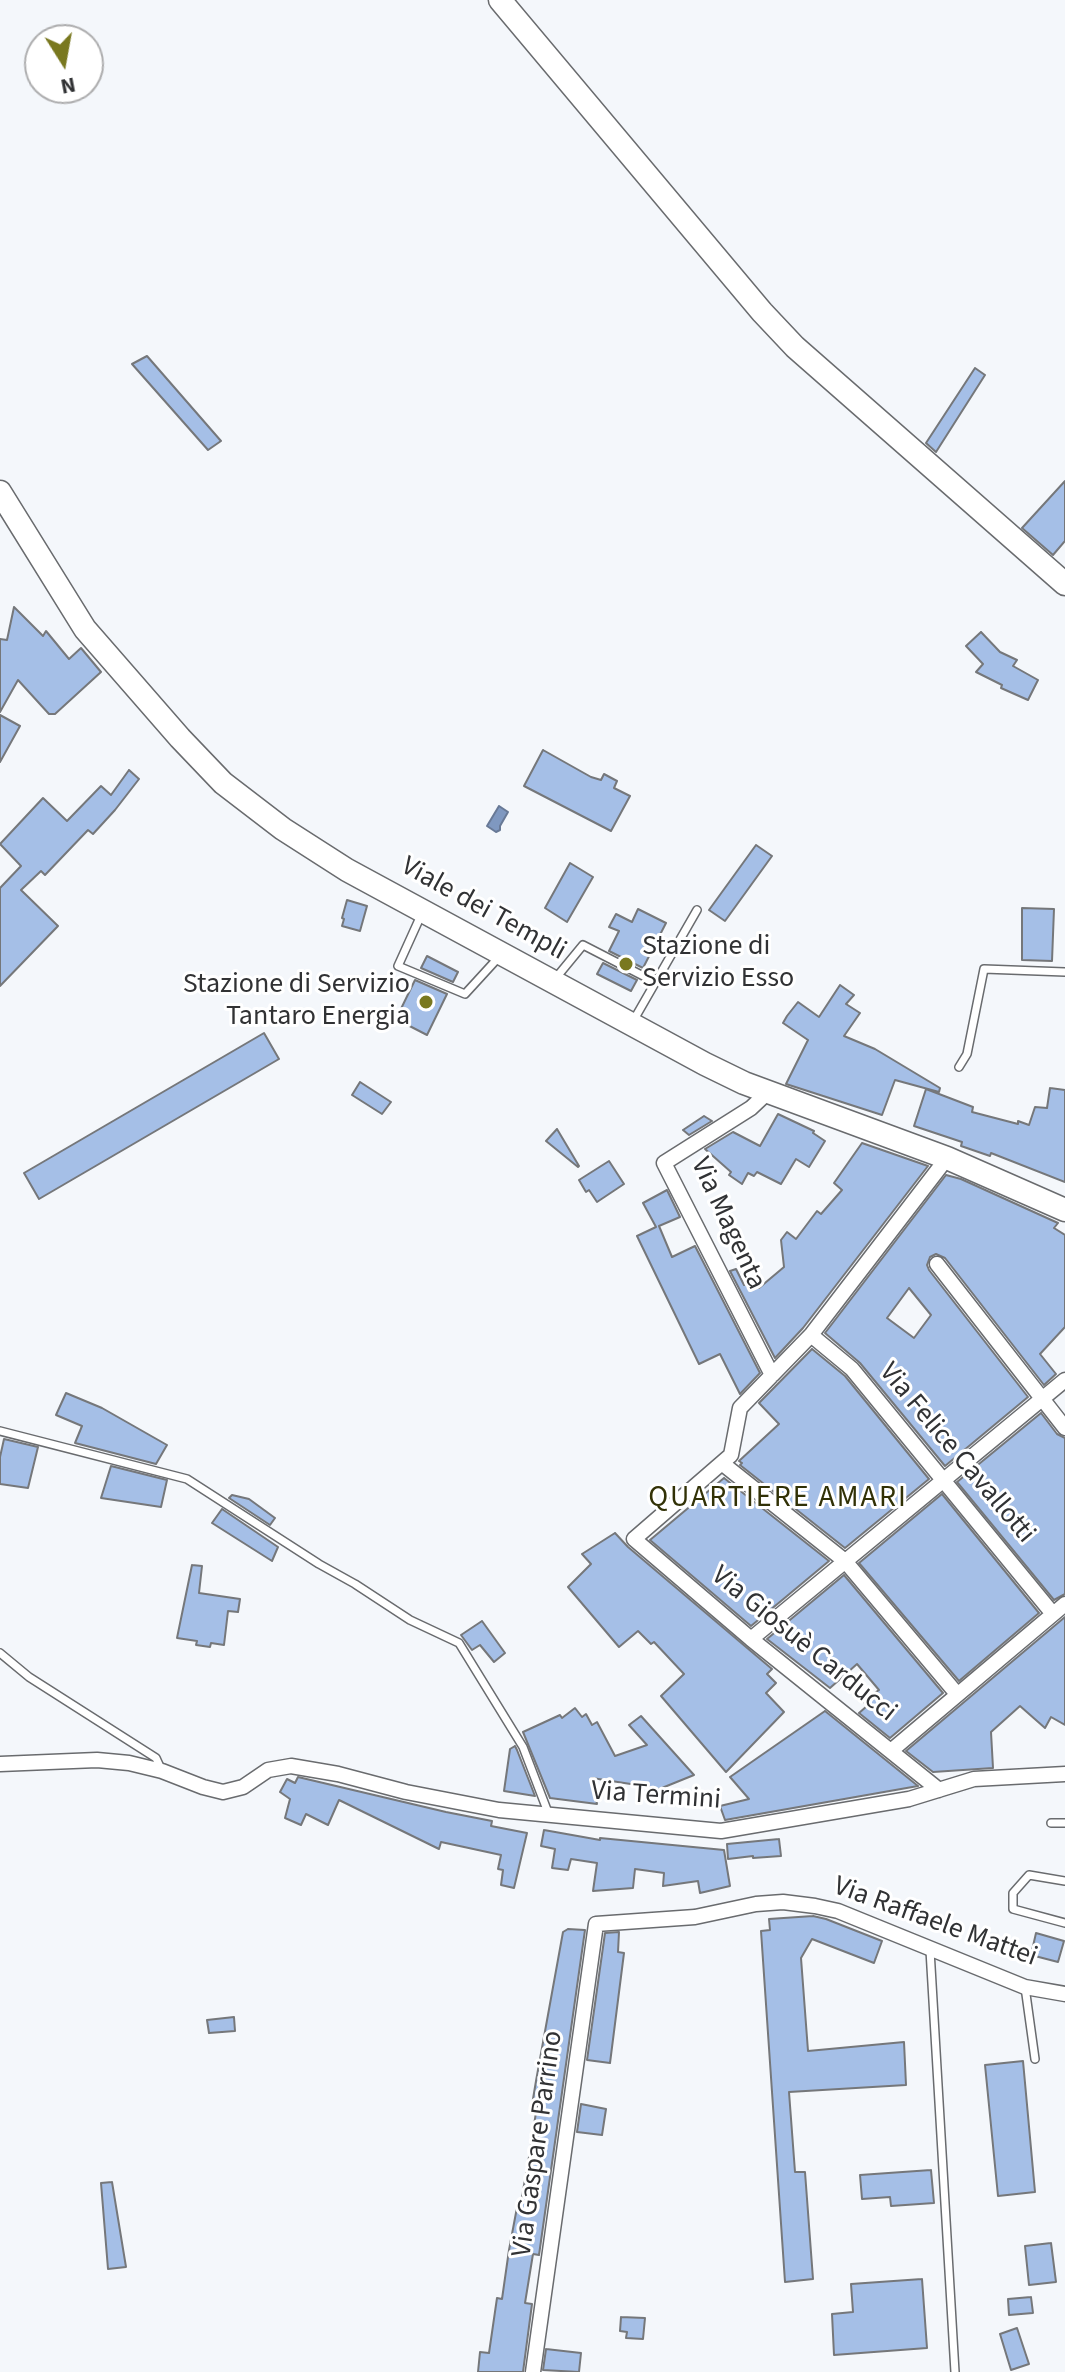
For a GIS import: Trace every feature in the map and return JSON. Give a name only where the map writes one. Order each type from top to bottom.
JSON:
[{"type":"main road","points":[[500,0],[762,312],[795,347],[1065,584]]},
{"type":"main road","name":"Viale dei Templi","points":[[0,492],[85,629],[223,783],[283,829],[347,870],[705,1064],[768,1092],[947,1158],[1065,1210]]},
{"type":"street","name":"Via Magenta","points":[[768,1092],[738,1117],[664,1163],[772,1375]]},
{"type":"street","points":[[947,1158],[811,1335],[740,1408],[731,1455],[723,1464],[845,1561],[957,1694]]},
{"type":"street","points":[[937,1264],[1065,1428]]},
{"type":"street","name":"Via Felice Cavallotti","points":[[811,1335],[852,1369],[1059,1609]]},
{"type":"street","points":[[751,1639],[1065,1380]]},
{"type":"street","name":"Via Giosuè Carducci","points":[[723,1464],[634,1539],[751,1639],[939,1790]]},
{"type":"street","points":[[892,1750],[1059,1609]]},
{"type":"street","points":[[0,1764],[97,1760],[162,1771]]},
{"type":"street","name":"Via Termini","points":[[162,1771],[223,1792],[243,1787],[268,1770],[291,1766],[499,1810],[721,1831],[909,1799],[974,1779],[1065,1774]]},
{"type":"street","name":"Via Raffaele Mattei","points":[[596,1924],[695,1917],[756,1904],[783,1902],[838,1911],[1025,1987],[1065,1994]]},
{"type":"street","name":"Via Gaspare Parrino","points":[[533,2372],[596,1924]]},
{"type":"lane","points":[[631,1025],[697,910]]},
{"type":"lane","points":[[423,911],[398,966],[465,994],[502,955]]},
{"type":"lane","points":[[552,982],[583,945],[655,982]]},
{"type":"lane","points":[[959,1067],[967,1054],[984,969],[1065,972]]},
{"type":"lane","points":[[0,1431],[187,1479],[410,1620],[459,1643],[523,1747],[549,1815]]},
{"type":"lane","points":[[0,1653],[29,1677],[156,1758],[162,1771]]},
{"type":"lane","points":[[1051,1823],[1065,1823]]},
{"type":"lane","points":[[1065,1881],[1029,1875],[1013,1893],[1013,1909],[1065,1923]]},
{"type":"lane","points":[[930,1950],[955,2372]]},
{"type":"lane","points":[[1025,1987],[1035,2059]]},
{"type":"water","points":[[499,806],[508,812],[500,830],[496,832],[487,826]]},
{"type":"building","points":[[147,356],[221,441],[208,450],[132,364]]},
{"type":"building","points":[[975,368],[985,375],[936,452],[926,443]]},
{"type":"building","points":[[1065,481],[1065,541],[1053,555],[1022,528]]},
{"type":"building","points":[[14,607],[43,636],[46,631],[69,659],[81,648],[101,672],[55,714],[49,714],[18,680],[0,712],[0,639],[7,640]]},
{"type":"building","points":[[981,632],[1000,652],[1017,660],[1013,666],[1038,680],[1028,700],[976,672],[983,664],[966,646]]},
{"type":"building","points":[[0,715],[20,726],[0,762]]},
{"type":"building","points":[[543,750],[591,777],[601,780],[604,774],[617,781],[614,788],[630,796],[611,831],[524,786]]},
{"type":"building","points":[[129,770],[139,779],[115,810],[93,834],[88,830],[45,875],[41,871],[21,890],[58,926],[0,986],[0,888],[21,866],[0,844],[43,798],[67,821],[101,786],[111,795]]},
{"type":"building","points":[[756,845],[772,856],[725,921],[709,910]]},
{"type":"building","points":[[570,863],[593,877],[567,922],[545,908]]},
{"type":"building","points":[[347,900],[367,906],[360,931],[342,926]]},
{"type":"building","points":[[1022,908],[1054,909],[1052,961],[1022,960]]},
{"type":"building","points":[[638,909],[666,923],[643,968],[609,951],[619,931],[609,927],[616,914],[632,922]]},
{"type":"building","points":[[427,956],[458,972],[453,982],[421,968]]},
{"type":"building","points":[[603,963],[637,980],[631,991],[597,974]]},
{"type":"building","points":[[415,980],[447,994],[427,1035],[396,1019]]},
{"type":"building","points":[[840,985],[854,995],[846,1004],[860,1013],[844,1036],[875,1049],[940,1088],[939,1092],[895,1080],[882,1115],[786,1084],[808,1040],[783,1023],[798,1002],[819,1017]]},
{"type":"building","points":[[264,1033],[279,1059],[39,1199],[24,1173]]},
{"type":"building","points":[[360,1082],[391,1102],[382,1114],[352,1095]]},
{"type":"building","points":[[1050,1088],[1065,1090],[1065,1182],[991,1153],[990,1156],[961,1146],[962,1142],[914,1126],[926,1089],[973,1107],[972,1112],[1029,1125],[1035,1107],[1047,1108]]},
{"type":"building","points":[[778,1114],[814,1131],[825,1141],[809,1167],[796,1159],[781,1184],[757,1172],[754,1176],[748,1173],[742,1184],[705,1149],[733,1132],[760,1146]]},
{"type":"building","points":[[704,1116],[712,1121],[689,1135],[683,1130]]},
{"type":"building","points":[[557,1129],[579,1166],[578,1167],[546,1141]]},
{"type":"building","points":[[862,1143],[928,1166],[803,1328],[775,1358],[730,1271],[736,1269],[744,1285],[754,1280],[759,1288],[784,1267],[781,1240],[787,1232],[796,1239],[817,1211],[821,1214],[842,1190],[834,1183]]},
{"type":"building","points":[[609,1161],[624,1184],[597,1202],[579,1180]]},
{"type":"building","points":[[946,1175],[1058,1223],[1054,1228],[1065,1235],[1065,1327],[1040,1354],[1056,1374],[1044,1385],[945,1258],[936,1254],[930,1257],[929,1270],[1028,1397],[945,1466],[860,1363],[825,1333]],"holes":[[[909,1288],[931,1315],[914,1338],[887,1318]]]},
{"type":"building","points":[[667,1190],[680,1217],[659,1226],[672,1257],[695,1246],[760,1373],[740,1394],[720,1354],[699,1364],[637,1236],[656,1227],[643,1203]]},
{"type":"building","points":[[812,1349],[845,1376],[929,1479],[845,1548],[740,1465],[742,1463],[739,1461],[779,1424],[759,1403]]},
{"type":"building","points":[[66,1393],[102,1408],[167,1445],[156,1464],[75,1443],[82,1426],[56,1415]]},
{"type":"building","points":[[1041,1413],[1057,1434],[1065,1438],[1065,1594],[1054,1600],[957,1482]]},
{"type":"building","points":[[4,1439],[38,1447],[28,1488],[0,1484]]},
{"type":"building","points":[[111,1466],[167,1480],[161,1507],[101,1498]]},
{"type":"building","points":[[724,1478],[829,1561],[751,1626],[650,1540]]},
{"type":"building","points":[[942,1494],[1039,1613],[959,1681],[859,1563]]},
{"type":"building","points":[[232,1495],[249,1499],[275,1518],[270,1525],[229,1498]]},
{"type":"building","points":[[222,1509],[278,1547],[272,1561],[212,1523]]},
{"type":"building","points":[[615,1533],[772,1669],[767,1674],[776,1683],[766,1693],[784,1712],[726,1772],[661,1696],[684,1674],[654,1642],[651,1644],[638,1631],[619,1647],[568,1587],[591,1564],[582,1554]]},
{"type":"building","points":[[192,1565],[202,1566],[199,1593],[240,1599],[238,1612],[228,1611],[224,1645],[196,1645],[197,1641],[177,1638]]},
{"type":"building","points":[[844,1575],[943,1693],[890,1738],[859,1713],[867,1706],[863,1701],[879,1690],[857,1664],[830,1688],[767,1639]]},
{"type":"building","points":[[1065,1617],[1065,1725],[1051,1717],[1045,1728],[1020,1706],[991,1732],[993,1768],[933,1772],[906,1751]]},
{"type":"building","points":[[482,1621],[505,1653],[494,1662],[480,1645],[472,1650],[461,1635]]},
{"type":"building","points":[[575,1708],[582,1717],[586,1714],[592,1725],[597,1722],[615,1756],[647,1745],[629,1725],[641,1716],[694,1775],[652,1792],[650,1787],[592,1778],[597,1804],[550,1798],[523,1732],[560,1715],[562,1718]]},
{"type":"building","points":[[825,1711],[918,1786],[725,1820],[720,1806],[749,1799],[730,1777]]},
{"type":"building","points":[[515,1746],[535,1796],[504,1791],[510,1749]]},
{"type":"building","points":[[298,1777],[492,1821],[491,1826],[527,1833],[514,1888],[501,1885],[503,1870],[498,1869],[501,1855],[441,1842],[439,1849],[339,1800],[328,1825],[306,1814],[301,1825],[285,1818],[290,1799],[280,1792],[287,1779],[295,1783]]},
{"type":"building","points":[[544,1830],[600,1840],[724,1850],[730,1886],[700,1893],[698,1881],[663,1886],[664,1873],[635,1869],[633,1888],[593,1891],[597,1863],[571,1859],[568,1870],[552,1868],[555,1849],[541,1846]]},
{"type":"building","points":[[779,1839],[781,1856],[728,1859],[727,1844]]},
{"type":"building","points":[[813,1916],[882,1941],[874,1963],[812,1939],[801,1958],[808,2051],[904,2042],[906,2085],[789,2092],[795,2172],[805,2172],[813,2279],[785,2282],[761,1931],[770,1930],[769,1919]]},
{"type":"building","points":[[568,1929],[585,1930],[539,2255],[533,2254],[525,2303],[532,2304],[523,2372],[478,2372],[480,2352],[489,2353],[497,2298],[502,2299],[537,2106],[532,2105],[536,2081],[563,1932]]},
{"type":"building","points":[[619,1932],[618,1952],[624,1953],[610,2063],[587,2060],[605,1933]]},
{"type":"building","points":[[1036,1933],[1064,1941],[1058,1962],[1031,1955]]},
{"type":"building","points":[[234,2017],[235,2031],[209,2033],[207,2020]]},
{"type":"building","points":[[1023,2061],[1035,2192],[998,2196],[985,2065]]},
{"type":"building","points":[[581,2104],[606,2109],[602,2135],[577,2132]]},
{"type":"building","points":[[931,2170],[934,2203],[891,2206],[890,2197],[862,2199],[860,2175]]},
{"type":"building","points":[[112,2182],[126,2267],[108,2269],[101,2183]]},
{"type":"building","points":[[1051,2243],[1056,2282],[1029,2285],[1025,2246]]},
{"type":"building","points":[[922,2279],[927,2348],[834,2355],[832,2314],[853,2312],[851,2284]]},
{"type":"building","points":[[1031,2297],[1033,2313],[1009,2315],[1008,2299]]},
{"type":"building","points":[[621,2317],[645,2318],[643,2339],[626,2338],[627,2332],[620,2331]]},
{"type":"building","points":[[1017,2328],[1029,2364],[1011,2370],[1000,2334]]},
{"type":"building","points":[[546,2349],[581,2353],[579,2372],[543,2370]]},
{"type":"place","name":"Stazione di Servizio Esso","points":[[626,964]]},
{"type":"place","name":"Stazione di Servizio Tantaro Energia","points":[[426,1002]]},
{"type":"district","name":"QUARTIERE AMARI","points":[[778,1499]]}]
